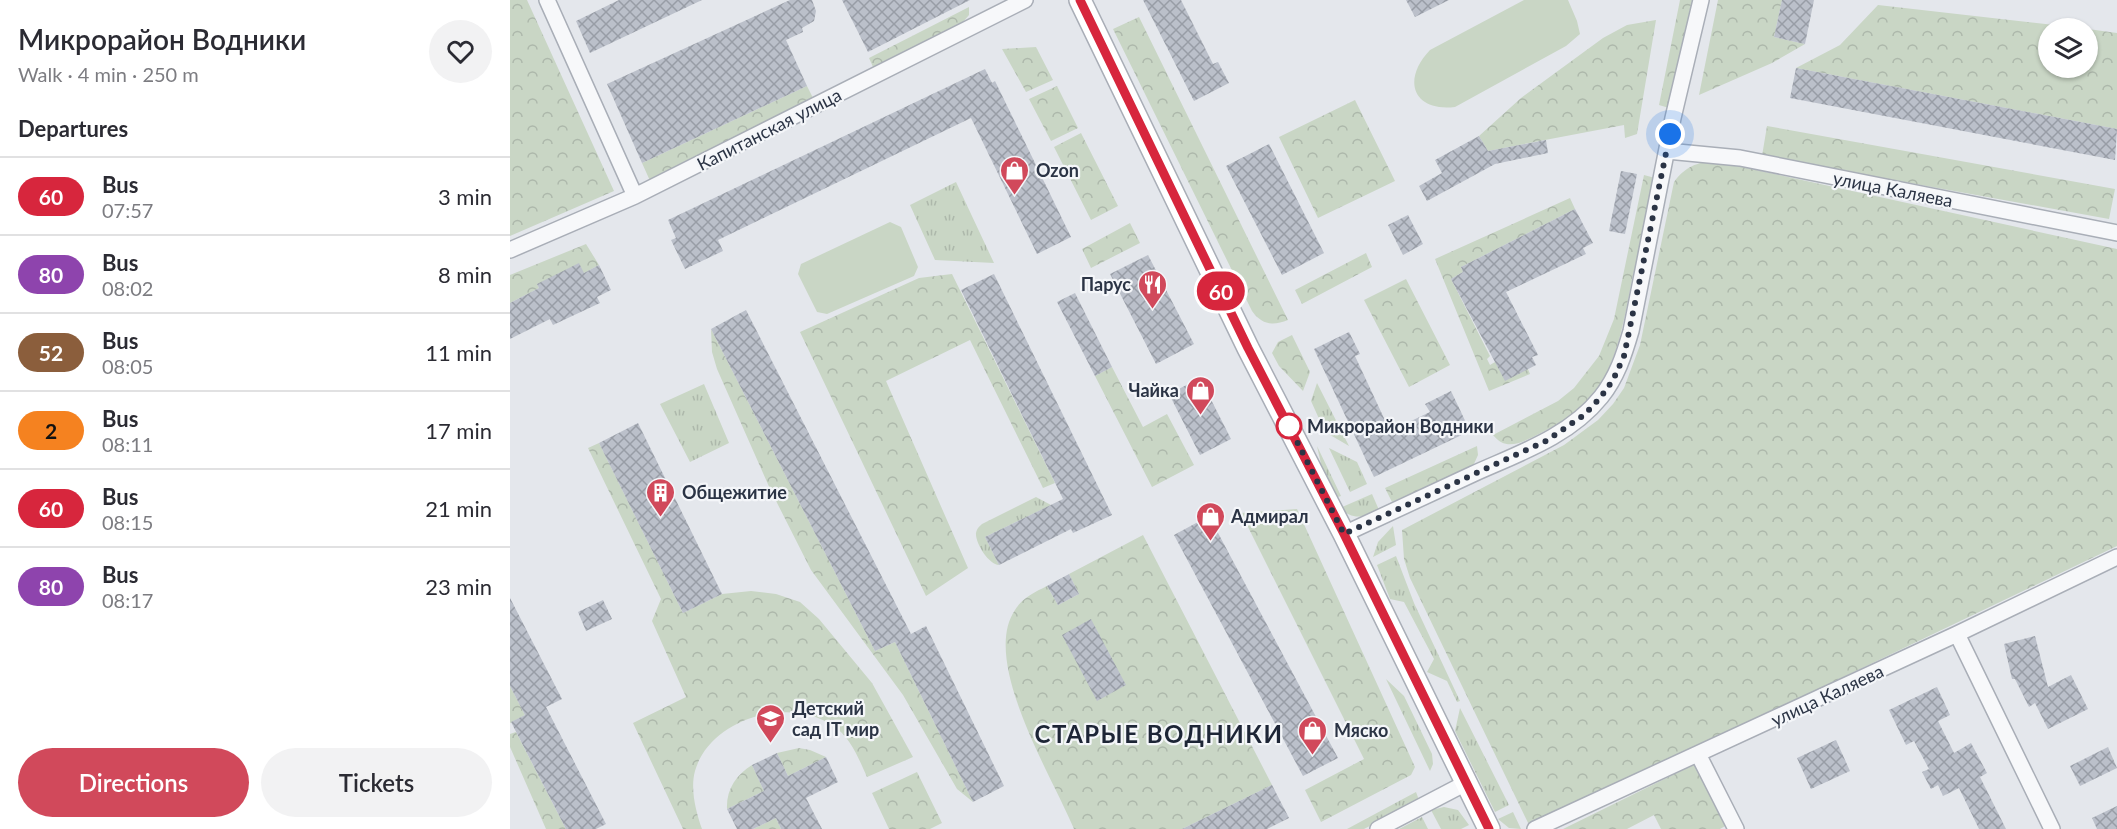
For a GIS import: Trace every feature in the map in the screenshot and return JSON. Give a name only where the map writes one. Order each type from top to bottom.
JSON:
[{"type":"main road","points":[[1080,0],[1248,348],[1344,534],[1489,829]]},
{"type":"street","points":[[547,0],[635,196]]},
{"type":"street","name":"Капитанская улица","points":[[510,250],[635,196],[1025,0]]},
{"type":"street","points":[[1344,534],[1546,441],[1584,415],[1613,380],[1624,356],[1673,117],[1701,0]]},
{"type":"street","name":"улица Каляева","points":[[1667,151],[1740,158],[2117,233]]},
{"type":"street","name":"улица Каляева","points":[[1535,829],[1957,634],[2117,557]]},
{"type":"street","points":[[1957,634],[2052,829]]},
{"type":"street","points":[[1698,754],[1736,829]]},
{"type":"street","points":[[1378,829],[1466,783]]},
{"type":"green space","points":[[510,0],[527,0],[614,191],[510,236]]},
{"type":"green space","points":[[1524,0],[1568,0],[1580,34],[1566,46],[1455,107],[1440,107],[1421,99],[1414,82],[1421,61],[1430,50]]},
{"type":"green space","points":[[1680,0],[1692,0],[1669,108],[1659,105]]},
{"type":"green space","points":[[1718,0],[1782,0],[1774,37],[1805,44],[1772,63],[1699,95]]},
{"type":"green space","points":[[1878,5],[2038,23],[2038,78],[2098,78],[2098,30],[2117,33],[2117,129],[1796,68],[1840,45]]},
{"type":"green space","points":[[969,7],[969,15],[963,22],[873,67],[869,58]]},
{"type":"green space","points":[[1139,17],[1288,320],[1277,323],[1264,322],[1252,311],[1113,29]]},
{"type":"green space","points":[[1656,20],[1637,134],[1625,138],[1624,125],[1488,151],[1479,136],[1521,98],[1603,38],[1627,25]]},
{"type":"green space","points":[[1036,47],[1053,80],[1026,92],[1002,49]]},
{"type":"green space","points":[[807,86],[815,102],[651,183],[642,163]]},
{"type":"green space","points":[[1057,86],[1078,128],[1051,141],[1029,99]]},
{"type":"green space","points":[[1355,100],[1395,181],[1318,218],[1279,137]]},
{"type":"green space","points":[[1767,126],[2115,189],[2109,219],[1762,156]]},
{"type":"green space","points":[[1081,133],[1118,206],[1091,220],[1054,147]]},
{"type":"green space","points":[[1715,161],[2117,249],[2117,546],[1530,827],[1410,578],[1404,559],[1402,530],[1564,445],[1598,420],[1613,404],[1624,388],[1640,345],[1674,182],[1692,166]]},
{"type":"green space","points":[[1644,175],[1655,178],[1623,325],[1609,369],[1593,395],[1573,414],[1522,442],[1502,443],[1493,435],[1558,401],[1574,388],[1599,356],[1614,319]]},
{"type":"green space","points":[[956,182],[994,263],[935,260],[910,205]]},
{"type":"green space","points":[[1570,198],[1575,209],[1461,267],[1463,272],[1451,279],[1490,356],[1487,359],[1490,365],[1495,362],[1528,369],[1530,374],[1489,391],[1435,259]]},
{"type":"green space","points":[[890,222],[901,227],[918,267],[914,276],[827,314],[817,312],[798,274],[801,264]]},
{"type":"green space","points":[[1130,223],[1140,243],[1091,268],[1082,249]]},
{"type":"green space","points":[[586,244],[599,265],[584,273],[537,284],[539,288],[510,303],[510,275]]},
{"type":"green space","points":[[1366,253],[1372,267],[1302,304],[1295,290]]},
{"type":"green space","points":[[952,274],[1055,483],[1043,488],[970,340],[886,381],[968,568],[926,596],[800,332],[919,278]]},
{"type":"green space","points":[[1406,279],[1450,365],[1409,387],[1364,300]]},
{"type":"green space","points":[[711,329],[875,651],[895,642],[973,802],[957,789],[903,695],[811,570],[771,491],[717,369],[712,352]]},
{"type":"green space","points":[[1292,335],[1310,372],[1303,391],[1279,366],[1272,353],[1278,342]]},
{"type":"green space","points":[[1112,367],[1143,427],[1167,414],[1194,465],[1152,487],[1095,376]]},
{"type":"green space","points":[[1317,383],[1349,446],[1325,432],[1311,401]]},
{"type":"green space","points":[[704,384],[729,443],[690,462],[660,404]]},
{"type":"green space","points":[[599,443],[683,613],[722,594],[751,591],[776,594],[800,602],[819,619],[872,683],[913,757],[867,777],[849,742],[832,725],[814,716],[795,712],[753,717],[717,737],[703,753],[695,771],[693,785],[702,829],[683,829],[633,723],[686,697],[652,621],[661,599],[588,448]]},
{"type":"green space","points":[[1317,446],[1341,496],[1335,498],[1321,464]]},
{"type":"green space","points":[[1477,446],[1478,455],[1473,466],[1392,502],[1385,488]]},
{"type":"green space","points":[[1329,448],[1357,462],[1367,484],[1350,492]]},
{"type":"green space","points":[[1372,494],[1379,510],[1364,516],[1354,516],[1340,508]]},
{"type":"green space","points":[[1036,497],[1051,505],[985,537],[999,565],[995,564],[983,553],[976,537],[978,529],[982,524]]},
{"type":"green space","points":[[1297,509],[1415,767],[1411,775],[1321,822],[1305,790],[1364,759],[1241,513]]},
{"type":"green space","points":[[1393,526],[1396,545],[1373,557],[1378,542]]},
{"type":"green space","points":[[1143,535],[1272,785],[1182,829],[1074,829],[1037,751],[1013,688],[1006,659],[1007,632],[1015,610],[1029,596],[1047,586],[1058,605],[1079,594],[1069,574]]},
{"type":"green space","points":[[1396,556],[1414,603],[1460,701],[1457,702],[1447,681],[1427,672],[1434,659],[1404,602],[1390,599],[1377,565]]},
{"type":"green space","points":[[1386,679],[1404,696],[1432,754],[1433,764],[1430,771]]},
{"type":"green space","points":[[510,686],[525,715],[510,723]]},
{"type":"green space","points":[[1460,708],[1509,805],[1495,812],[1455,731]]},
{"type":"green space","points":[[516,732],[566,829],[546,829],[510,747],[510,734]]},
{"type":"green space","points":[[799,748],[826,757],[788,776],[777,753]]},
{"type":"green space","points":[[1697,763],[1727,825],[1720,829],[1661,829],[1654,815],[1627,829],[1563,829]]},
{"type":"green space","points":[[752,765],[764,791],[727,809],[730,789],[741,773]]},
{"type":"green space","points":[[917,772],[942,823],[930,829],[889,829],[872,793]]},
{"type":"green space","points":[[1416,792],[1419,800],[1364,829],[1347,829]]},
{"type":"green space","points":[[1444,807],[1458,810],[1469,825],[1461,829],[1441,829],[1431,810]]},
{"type":"green space","points":[[1513,812],[1521,829],[1509,828],[1498,819]]},
{"type":"green space","points":[[1422,817],[1428,829],[1399,829]]},
{"type":"green space","points":[[776,818],[781,829],[753,829]]},
{"type":"building","points":[[619,0],[702,0],[590,53],[576,21]]},
{"type":"building","points":[[790,0],[812,0],[816,11],[814,21],[802,28],[803,32],[786,40],[807,86],[642,163],[607,84]]},
{"type":"building","points":[[842,0],[970,0],[868,52]]},
{"type":"building","points":[[1143,0],[1181,0],[1213,64],[1218,62],[1229,83],[1194,101]]},
{"type":"building","points":[[1406,0],[1449,0],[1415,17]]},
{"type":"building","points":[[1782,0],[1814,0],[1805,44],[1774,37]]},
{"type":"building","points":[[1796,68],[2117,129],[2115,160],[1790,98]]},
{"type":"building","points":[[985,69],[992,83],[995,81],[1071,237],[1037,254],[971,118],[718,240],[723,251],[685,269],[671,240],[676,238],[668,220]]},
{"type":"building","points":[[1479,136],[1488,151],[1546,140],[1548,153],[1495,164],[1427,201],[1419,186],[1442,173],[1435,160]]},
{"type":"building","points":[[1269,144],[1324,253],[1282,275],[1226,166]]},
{"type":"building","points":[[1621,171],[1637,174],[1625,234],[1609,231]]},
{"type":"building","points":[[1575,209],[1593,243],[1583,248],[1586,254],[1506,292],[1538,355],[1532,357],[1536,365],[1505,381],[1451,279],[1463,272],[1461,267]]},
{"type":"building","points":[[1408,215],[1423,244],[1403,255],[1388,225]]},
{"type":"building","name":"Парус","points":[[1148,255],[1194,344],[1156,364],[1110,274]]},
{"type":"building","points":[[579,263],[584,273],[599,265],[611,290],[597,297],[600,303],[553,325],[550,319],[510,339],[510,303],[539,288],[537,284]]},
{"type":"building","points":[[994,274],[1112,515],[1073,533],[1071,529],[999,565],[985,537],[1063,499],[961,290]]},
{"type":"building","points":[[1075,293],[1112,367],[1095,376],[1057,302]]},
{"type":"building","points":[[746,310],[911,634],[926,626],[1004,786],[973,802],[895,642],[875,651],[711,329]]},
{"type":"building","points":[[1349,332],[1360,354],[1355,356],[1390,431],[1430,412],[1425,404],[1451,391],[1470,431],[1374,477],[1314,349]]},
{"type":"building","name":"Чайка","points":[[1200,378],[1231,439],[1200,455],[1169,394]]},
{"type":"building","name":"Общежитие","points":[[638,423],[722,594],[683,613],[599,443]]},
{"type":"building","points":[[1209,516],[1338,758],[1303,776],[1174,535]]},
{"type":"building","points":[[1069,574],[1079,594],[1058,605],[1047,586]]},
{"type":"building","points":[[510,598],[562,699],[546,707],[606,824],[596,829],[566,829],[511,722],[525,715],[510,686]]},
{"type":"building","points":[[603,600],[612,619],[586,631],[578,612]]},
{"type":"building","points":[[1091,619],[1126,685],[1097,701],[1062,635]]},
{"type":"building","points":[[2035,636],[2048,687],[2071,675],[2088,709],[2048,729],[2035,703],[2029,707],[2015,679],[2012,679],[2004,644]]},
{"type":"building","points":[[1937,687],[1950,715],[1938,721],[1954,753],[1971,743],[1987,773],[1980,777],[2006,829],[1979,829],[1959,788],[1943,796],[1938,785],[1931,789],[1922,772],[1929,769],[1914,741],[1906,745],[1889,710]]},
{"type":"building","points":[[1836,740],[1850,771],[1811,789],[1797,758]]},
{"type":"building","points":[[2108,747],[2117,768],[2080,786],[2070,766]]},
{"type":"building","points":[[777,753],[788,776],[826,757],[838,782],[806,798],[822,829],[781,829],[776,818],[753,829],[737,829],[727,809],[764,791],[752,765]]},
{"type":"building","points":[[1272,785],[1289,818],[1267,829],[1182,829]]},
{"type":"building","points":[[2117,806],[2117,829],[2097,829],[2092,818]]},
{"type":"bus line","name":"60","points":[[1080,0],[1248,348],[1344,534],[1489,829]]},
{"type":"place","name":"Ozon","points":[[1015,196]]},
{"type":"place","name":"Парус","points":[[1152,310]]},
{"type":"place","name":"Чайка","points":[[1200,416]]},
{"type":"place","name":"Микрорайон Водники","points":[[1289,426]]},
{"type":"place","name":"Общежитие","points":[[661,518]]},
{"type":"place","name":"Адмирал","points":[[1210,542]]},
{"type":"place","name":"Детский сад IT мир","points":[[771,744]]},
{"type":"place","name":"Мяско","points":[[1313,756]]},
{"type":"district","name":"СТАРЫЕ ВОДНИКИ","points":[[1159,733]]},
{"type":"route","points":[[1289,426],[1286,420],[1344,534],[1546,441],[1584,415],[1613,380],[1624,356],[1670,134]]}]
